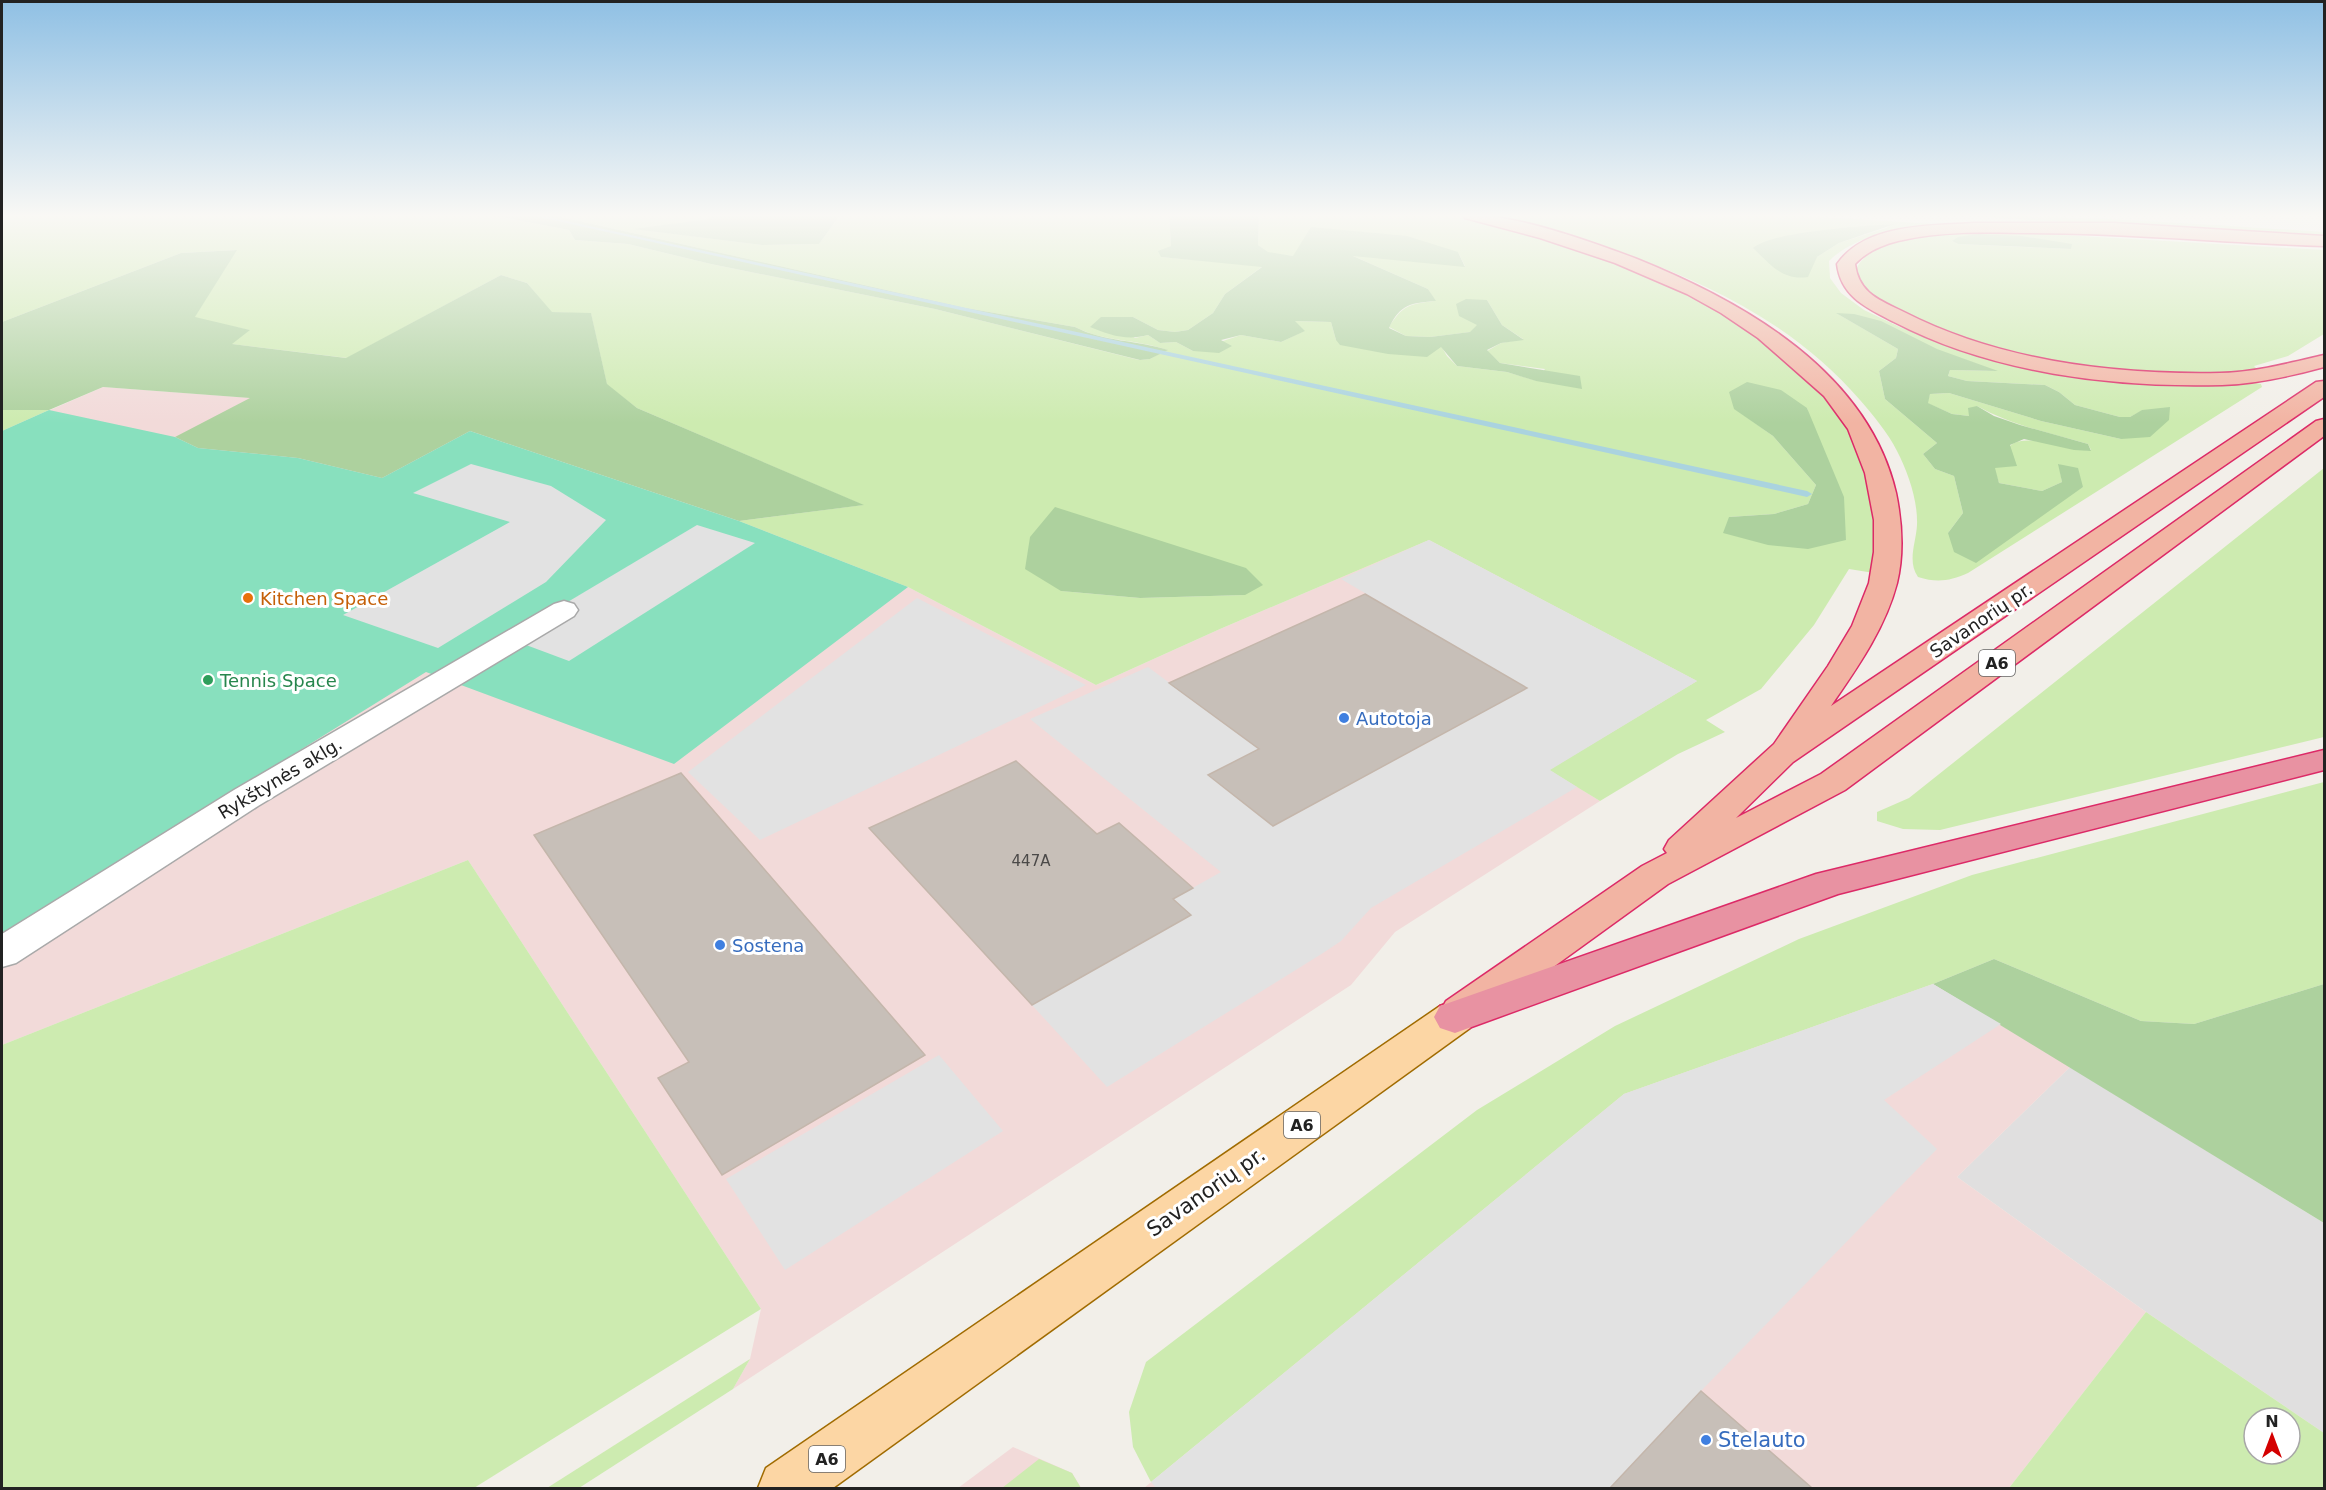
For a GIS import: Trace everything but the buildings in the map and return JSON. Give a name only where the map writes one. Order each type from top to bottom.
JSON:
[{"type":"highway","points":[[1678,285],[1713,301],[1761,330],[1821,379],[1859,427],[1884,492],[1888,525],[1884,580],[1875,607],[1861,636],[1781,755]]},
{"type":"highway","points":[[1852,285],[1862,297],[1903,321],[1968,345],[2036,363],[2113,374],[2222,379],[2270,375],[2325,361]]},
{"type":"highway","name":"Savanorių pr.","points":[[1655,875],[1781,755],[2325,387]]},
{"type":"highway","name":"Savanorių pr.","points":[[1455,1017],[1655,875],[1833,782],[2325,426]]},
{"type":"highway","points":[[1455,1017],[1829,883],[2325,760]]},
{"type":"main road","name":"Savanorių pr.","points":[[786,1488],[1455,1017]]},
{"type":"street","name":"Rykštynės aklg.","points":[[2,953],[246,798],[564,610]]},
{"type":"shaded area","points":[[103,387],[252,398],[175,438],[470,431],[739,521],[908,587],[1096,685],[1220,629],[1429,540],[1697,681],[1550,770],[1600,801],[1395,932],[1351,985],[733,1389],[750,1359],[761,1309],[468,860],[2,1045],[2,431]]},
{"type":"shaded area","points":[[471,464],[551,486],[606,520],[546,582],[438,648],[343,615],[510,522],[413,493]]},
{"type":"shaded area","points":[[697,525],[755,543],[569,661],[507,638]]},
{"type":"shaded area","points":[[1429,540],[1697,681],[1550,770],[1577,787],[1371,908],[1341,941],[1107,1087],[1032,1005],[1191,915],[1173,899],[1221,872],[1030,719],[1148,667],[1259,749],[1208,775],[1274,826],[1526,688],[1341,579]]},
{"type":"shaded area","points":[[917,598],[1086,685],[760,840],[688,772]]},
{"type":"shaded area","points":[[1933,984],[2070,1067],[1957,1177],[2146,1312],[2009,1488],[1144,1488],[1624,1094]]},
{"type":"shaded area","points":[[1933,984],[2001,1024],[1884,1100],[1937,1149],[1701,1391],[1610,1488],[1156,1488],[1151,1482],[1624,1094]]},
{"type":"shaded area","points":[[939,1055],[1003,1131],[785,1270],[726,1179]]},
{"type":"shaded area","points":[[2070,1067],[2324,1223],[2324,1433],[2302,1418],[2302,1406],[2284,1406],[2146,1312],[1957,1177]]},
{"type":"shaded area","points":[[1013,1447],[1072,1473],[1081,1488],[958,1488]]},
{"type":"green space","points":[[2,285],[99,285],[2,322]]},
{"type":"green space","points":[[99,285],[215,285],[195,317],[250,330],[232,344],[346,358],[483,285],[528,285],[552,312],[591,313],[607,384],[637,408],[864,505],[739,521],[470,431],[382,478],[298,458],[198,448],[175,437],[250,398],[103,387],[49,410],[2,410],[2,322]]},
{"type":"green space","points":[[215,285],[483,285],[347,358],[231,344],[249,330],[194,318]]},
{"type":"green space","points":[[528,285],[813,285],[935,309],[1139,360],[1150,359],[1167,350],[1097,335],[1075,327],[966,308],[862,285],[1238,285],[1225,294],[1213,313],[1188,330],[1175,332],[1158,330],[1133,317],[1101,317],[1135,338],[1148,335],[1160,343],[1176,342],[1193,351],[1241,335],[1281,342],[1304,331],[1294,321],[1331,322],[1336,340],[1441,346],[1457,366],[1507,372],[1537,381],[1545,369],[1500,363],[1487,351],[1501,343],[1523,339],[1502,325],[1487,300],[1478,325],[1471,332],[1430,337],[1406,336],[1389,327],[1398,314],[1408,307],[1435,301],[1428,289],[1418,285],[1669,285],[1692,295],[1749,330],[1813,380],[1859,442],[1876,499],[1874,573],[1849,569],[1814,625],[1761,689],[1706,720],[1725,732],[1678,754],[1600,801],[1549,770],[1697,681],[1429,540],[1220,629],[1096,685],[908,587],[739,521],[863,505],[637,408],[607,385],[591,314],[551,312]],"holes":[[[1807,408],[1846,540],[1729,517],[1774,514],[1808,504],[1816,485],[1773,436],[1735,409]],[[1061,591],[1245,595],[1140,598]]]},
{"type":"green space","points":[[813,285],[862,285],[966,308],[1075,327],[1097,336],[1168,350],[1150,359],[1140,360],[935,309]]},
{"type":"green space","points":[[1238,285],[1418,285],[1428,289],[1436,301],[1407,306],[1397,314],[1389,328],[1406,336],[1430,337],[1470,332],[1477,325],[1459,316],[1456,304],[1466,299],[1487,300],[1502,325],[1524,340],[1501,343],[1487,350],[1500,363],[1580,376],[1582,389],[1536,381],[1507,372],[1457,366],[1441,347],[1427,357],[1388,354],[1340,345],[1336,340],[1331,322],[1295,321],[1305,331],[1281,342],[1241,335],[1221,340],[1232,346],[1219,353],[1193,351],[1176,342],[1160,343],[1148,335],[1118,336],[1090,327],[1101,317],[1133,317],[1158,330],[1175,332],[1188,330],[1213,313],[1225,294]]},
{"type":"green space","points":[[1701,285],[1835,285],[1841,293],[1864,310],[1902,328],[1950,346],[1998,360],[2125,382],[2180,386],[2256,383],[2261,384],[2262,387],[1968,573],[1955,578],[1931,580],[1918,577],[1913,565],[1917,525],[1916,506],[1912,487],[1901,459],[1889,438],[1860,400],[1823,363],[1782,331],[1738,303]],"holes":[[[1838,314],[1996,371],[1950,370],[1948,376],[1967,381],[2045,385],[2059,392],[2075,405],[2120,417],[2130,417],[2143,410],[2121,439],[2041,421],[1949,393],[1930,394],[1927,403],[1952,414],[1969,416],[1977,406],[2017,423],[2088,444],[2091,450],[2038,441],[2011,445],[1994,468],[1999,483],[2042,491],[2062,482],[2059,464],[2083,487],[1948,533],[1963,513],[1954,476],[1935,469],[1923,454],[1937,443],[1885,399],[1879,371],[1896,358],[1898,349]]]},
{"type":"green space","points":[[1863,285],[2324,285],[2324,334],[2288,356],[2254,366],[2260,372],[2171,374],[2125,372],[2080,367],[1992,349],[1909,316],[1878,299]]},
{"type":"green space","points":[[1836,313],[1854,314],[1881,321],[1937,349],[1998,371],[1950,370],[1948,376],[1967,381],[2045,385],[2059,392],[2075,405],[2120,417],[2130,417],[2142,410],[2170,407],[2169,420],[2150,437],[2121,439],[2041,421],[1949,393],[1930,394],[1928,403],[1952,414],[1969,416],[1968,408],[1977,406],[1994,416],[2020,425],[2088,444],[2091,451],[2074,450],[2024,439],[2010,445],[2017,466],[1995,468],[1999,483],[2042,491],[2062,482],[2058,464],[2078,468],[2083,487],[1976,563],[1954,552],[1948,533],[1963,513],[1954,476],[1935,469],[1923,454],[1937,443],[1885,399],[1879,371],[1896,358],[1898,349]]},
{"type":"green space","points":[[1747,382],[1781,390],[1807,408],[1844,497],[1846,540],[1808,549],[1768,545],[1723,533],[1729,517],[1774,514],[1808,504],[1816,485],[1773,436],[1734,409],[1729,392]]},
{"type":"green space","points":[[2,410],[49,410],[2,431]]},
{"type":"green space","name":"Tennis Space","points":[[49,410],[175,437],[198,448],[298,458],[382,478],[470,431],[739,521],[908,587],[674,764],[426,672],[2,935],[2,431]]},
{"type":"green space","points":[[2324,468],[2324,737],[1940,830],[1903,829],[1877,821],[1877,812],[1909,798]]},
{"type":"green space","points":[[1055,507],[1246,568],[1263,585],[1245,595],[1140,598],[1061,591],[1025,569],[1030,537]]},
{"type":"green space","points":[[2324,782],[2324,984],[2194,1024],[2141,1021],[1994,959],[1933,984],[1624,1094],[1151,1482],[1133,1447],[1129,1412],[1146,1362],[1477,1110],[1615,1026],[1799,939],[1972,875]]},
{"type":"green space","points":[[468,860],[761,1309],[474,1488],[2,1488],[2,1045]]},
{"type":"green space","points":[[1994,959],[2141,1021],[2194,1024],[2324,984],[2324,1223],[1933,984]]},
{"type":"green space","points":[[2146,1312],[2284,1406],[2242,1406],[2242,1466],[2302,1466],[2302,1418],[2324,1433],[2324,1488],[2009,1488]]},
{"type":"green space","points":[[750,1359],[733,1389],[579,1488],[547,1488]]},
{"type":"green space","points":[[1039,1459],[1072,1473],[1081,1488],[1002,1488]]},
{"type":"waterway","points":[[851,285],[1807,494]]},
{"type":"place","name":"Kitchen Space","points":[[248,598]]},
{"type":"place","name":"Tennis Space","points":[[208,680]]},
{"type":"place","name":"Autotoja","points":[[1344,718]]},
{"type":"place","name":"Sostena","points":[[720,945]]},
{"type":"place","name":"Stelauto","points":[[1706,1440]]}]
